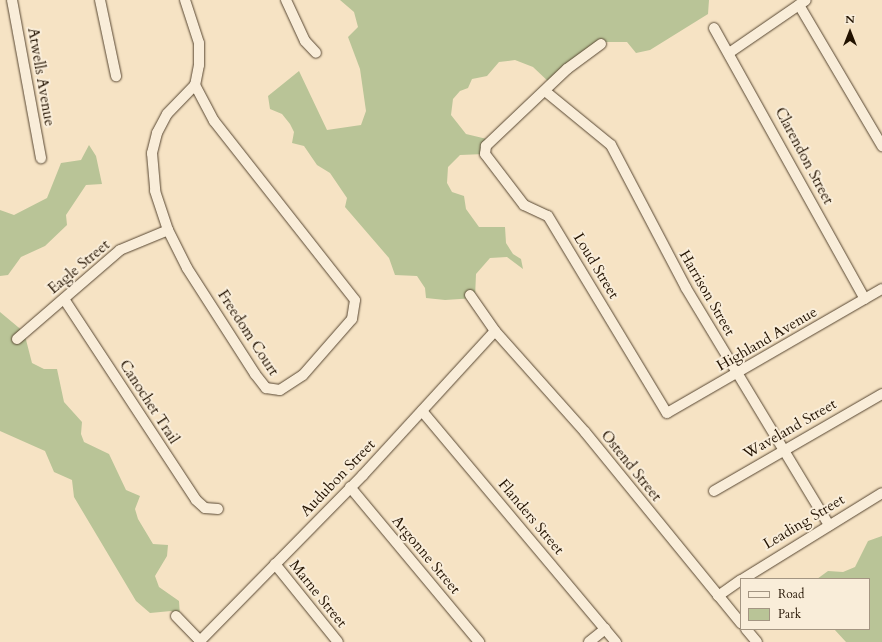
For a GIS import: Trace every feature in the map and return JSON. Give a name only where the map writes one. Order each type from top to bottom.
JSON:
[{"type":"street","name":"Atwells Avenue","points":[[12,0],[41,158]]},
{"type":"street","points":[[100,0],[116,76]]},
{"type":"street","points":[[185,0],[199,43],[195,85]]},
{"type":"street","points":[[286,0],[305,41],[316,53]]},
{"type":"street","points":[[729,52],[803,2],[882,146]]},
{"type":"street","name":"Clarendon Street","points":[[714,28],[729,52],[865,299]]},
{"type":"street","points":[[545,91],[567,69],[601,44]]},
{"type":"street","name":"Freedom Court","points":[[195,85],[214,121],[350,290],[355,300],[352,319],[303,376],[280,390],[266,388],[187,268],[168,230],[155,191],[152,153],[167,114],[195,85]]},
{"type":"street","name":"Loud Street","points":[[545,91],[485,149],[488,160],[524,205],[548,216],[667,413]]},
{"type":"street","name":"Harrison Street","points":[[545,91],[611,145],[686,288],[782,450],[829,525]]},
{"type":"street","name":"Eagle Street","points":[[17,339],[120,250],[168,230]]},
{"type":"street","name":"Highland Avenue","points":[[667,413],[738,374],[882,289]]},
{"type":"street","name":"Ostend Street","points":[[470,295],[495,331],[585,432],[740,622]]},
{"type":"street","name":"Canochet Trail","points":[[64,299],[192,496],[205,508],[218,509]]},
{"type":"street","name":"Audubon Street","points":[[200,642],[350,487],[495,331]]},
{"type":"street","name":"Waveland Street","points":[[714,491],[782,450],[882,394]]},
{"type":"street","name":"Flanders Street","points":[[422,411],[616,642]]},
{"type":"street","name":"Argonne Street","points":[[350,487],[479,642]]},
{"type":"street","name":"Leading Street","points":[[745,578],[882,493]]},
{"type":"street","name":"Marne Street","points":[[275,564],[338,642]]},
{"type":"street","name":"Leading Street","points":[[718,596],[740,581]]},
{"type":"street","points":[[176,616],[200,642]]},
{"type":"street","points":[[589,642],[605,628]]},
{"type":"street","points":[[747,630],[757,642]]},
{"type":"green space","points":[[340,0],[709,0],[708,14],[650,50],[636,53],[627,42],[602,42],[551,84],[533,67],[515,60],[499,62],[487,76],[472,79],[468,88],[460,91],[453,99],[451,115],[466,134],[491,140],[485,154],[460,155],[448,167],[447,183],[452,192],[464,196],[466,209],[479,227],[505,227],[506,243],[513,254],[521,259],[523,269],[507,257],[490,258],[476,274],[475,298],[445,300],[426,298],[425,288],[417,276],[395,275],[389,258],[345,207],[347,198],[330,173],[317,165],[304,146],[292,143],[294,132],[290,124],[282,114],[270,109],[268,96],[299,71],[327,130],[361,125],[366,111],[360,69],[348,37],[358,27],[354,12]]},
{"type":"green space","points":[[89,145],[96,156],[102,184],[86,185],[66,215],[67,225],[45,246],[21,257],[8,275],[0,276],[0,210],[14,215],[47,198],[61,163],[81,160]]},
{"type":"green space","points":[[0,312],[24,332],[32,363],[44,369],[57,369],[64,402],[82,422],[81,434],[84,442],[109,454],[126,490],[140,496],[135,509],[138,519],[153,544],[168,545],[167,556],[155,576],[159,587],[179,601],[180,616],[171,611],[150,613],[136,601],[74,497],[72,480],[54,472],[45,451],[0,431]]},
{"type":"green space","points":[[882,536],[882,642],[846,642],[835,630],[870,630],[870,578],[818,578],[828,571],[843,572],[855,567],[868,541]]}]
